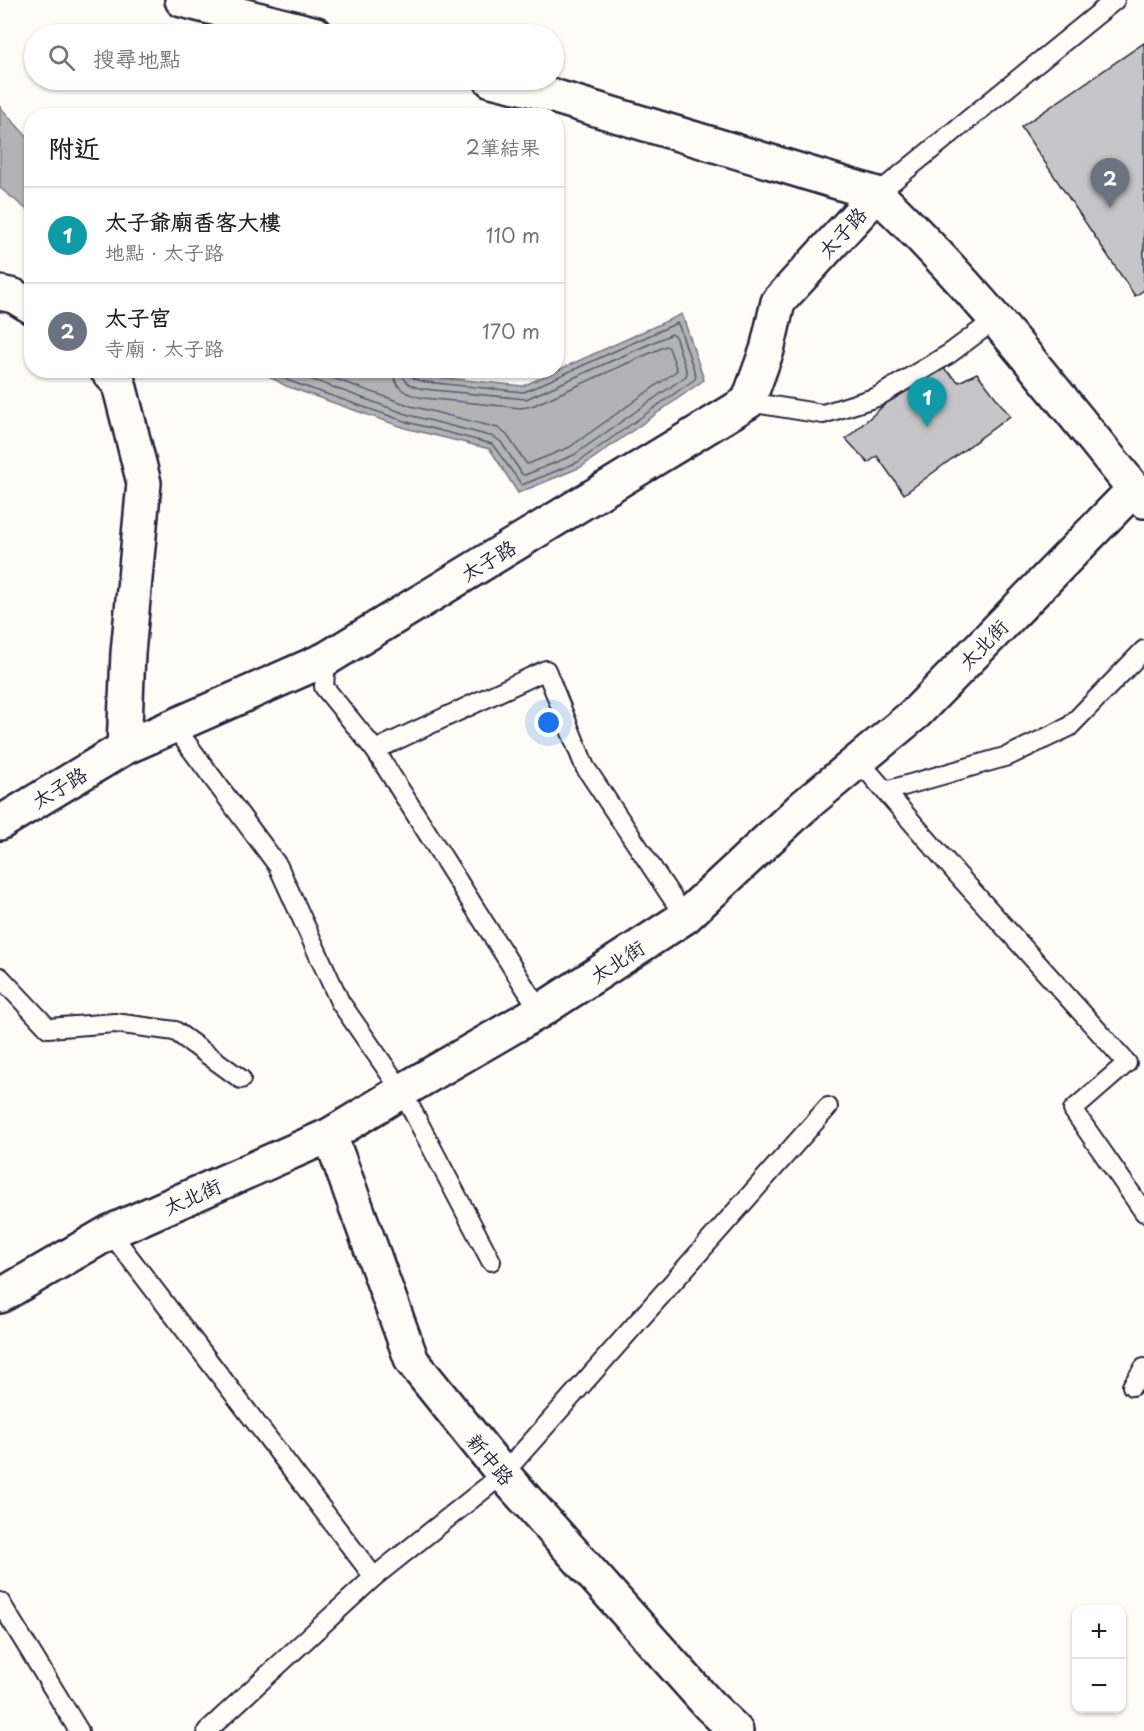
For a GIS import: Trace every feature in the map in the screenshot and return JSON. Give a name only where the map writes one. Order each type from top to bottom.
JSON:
[{"type":"street","points":[[182,0],[277,24]]},
{"type":"street","points":[[533,90],[877,194],[915,230],[996,319],[1139,495]]},
{"type":"street","name":"太子路","points":[[0,823],[124,748],[326,659],[748,402],[767,350],[778,302],[877,194]]},
{"type":"street","points":[[0,293],[14,296],[24,302]]},
{"type":"street","points":[[114,378],[119,384],[144,483],[128,653],[124,748]]},
{"type":"street","name":"太北街","points":[[0,1296],[110,1232],[330,1135],[540,1011],[685,917],[804,806],[916,713],[1139,495]]},
{"type":"street","name":"新中路","points":[[330,1135],[412,1361],[503,1474],[709,1705],[736,1731]]},
{"type":"lane","points":[[877,194],[1115,0]]},
{"type":"lane","points":[[748,402],[823,414],[877,397],[950,354],[996,319]]},
{"type":"lane","points":[[886,791],[1008,756],[1069,727],[1144,650]]},
{"type":"lane","points":[[326,659],[324,687],[375,750],[540,1011]]},
{"type":"lane","points":[[375,750],[546,670],[585,767],[685,917]]},
{"type":"lane","points":[[174,726],[278,866],[340,1002],[402,1091],[491,1261]]},
{"type":"lane","points":[[859,761],[1127,1063],[1073,1110],[1144,1212]]},
{"type":"lane","points":[[0,977],[48,1028],[115,1023],[175,1031],[241,1079]]},
{"type":"lane","points":[[207,1731],[374,1577],[503,1474],[828,1107]]},
{"type":"lane","points":[[110,1232],[374,1577]]},
{"type":"lane","points":[[1132,1386],[1144,1368]]},
{"type":"lane","points":[[0,1602],[79,1731]]},
{"type":"water","points":[[0,107],[24,133],[24,207],[0,188]]},
{"type":"water","points":[[682,314],[704,380],[581,467],[518,493],[490,449],[405,428],[286,386],[272,378],[445,378],[523,386],[541,378],[564,378],[564,367]]},
{"type":"building","points":[[1144,43],[1144,290],[1135,296],[1021,127]]},
{"type":"building","points":[[926,368],[943,368],[959,382],[977,373],[1010,416],[904,494],[877,456],[868,463],[846,439]]},
{"type":"place","name":"太子宮","points":[[1110,208]]},
{"type":"place","name":"太子爺廟香客大樓","points":[[927,427]]}]
